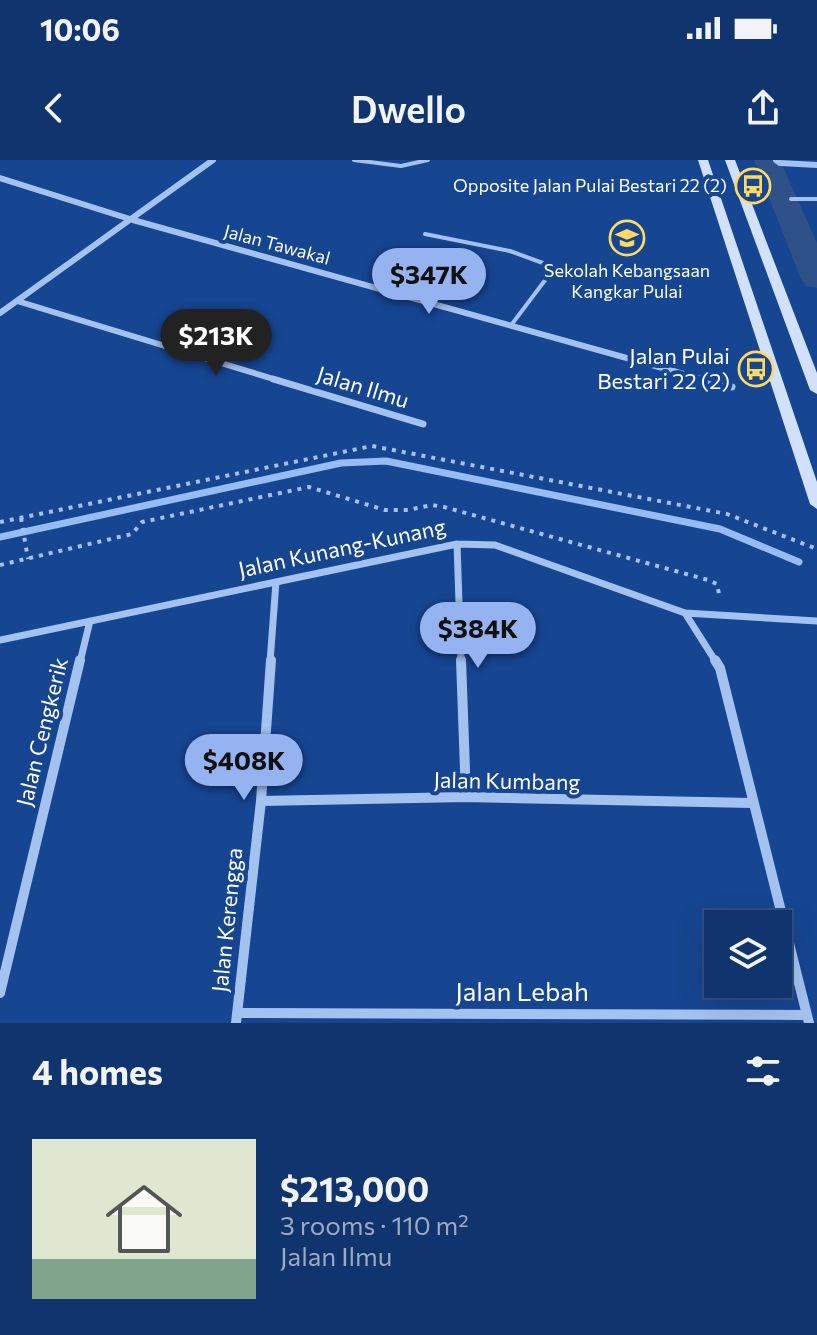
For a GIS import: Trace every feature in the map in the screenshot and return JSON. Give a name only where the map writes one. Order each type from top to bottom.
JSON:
[{"type":"main road","points":[[701,160],[817,504]]},
{"type":"main road","points":[[730,160],[817,390]]},
{"type":"street","points":[[0,313],[213,160]]},
{"type":"street","points":[[776,160],[817,165]]},
{"type":"street","name":"Jalan Tawakal","points":[[0,178],[133,220],[732,387]]},
{"type":"street","name":"Jalan Ilmu","points":[[17,301],[423,424]]},
{"type":"street","points":[[0,305],[8,307]]},
{"type":"street","points":[[457,544],[466,797]]},
{"type":"street","name":"Jalan Kunang-Kunang","points":[[0,640],[457,544],[495,545],[685,613],[817,621]]},
{"type":"street","name":"Jalan Kerengga","points":[[236,1018],[261,801],[276,582]]},
{"type":"street","points":[[685,613],[720,668],[808,1019]]},
{"type":"street","name":"Jalan Cengkerik","points":[[0,993],[90,621]]},
{"type":"street","name":"Jalan Kumbang","points":[[261,801],[466,797],[752,803]]},
{"type":"street","name":"Jalan Lebah","points":[[236,1018],[808,1019]]},
{"type":"lane","points":[[354,160],[401,166],[428,160]]},
{"type":"lane","points":[[791,199],[817,199]]},
{"type":"lane","points":[[425,234],[510,251],[551,266],[552,271],[512,324]]},
{"type":"path","points":[[0,522],[372,446],[727,514],[817,549]]},
{"type":"path","points":[[0,565],[132,534],[142,522],[312,487],[385,510],[408,510],[432,505],[444,507],[708,580],[720,588],[721,615]]},
{"type":"path","points":[[21,517],[28,559]]},
{"type":"waterway","points":[[767,160],[817,279]]},
{"type":"waterway","points":[[0,537],[341,463],[386,461],[720,529],[799,562]]},
{"type":"place","name":"Opposite Jalan Pulai Bestari 22 (2)","points":[[753,186]]},
{"type":"place","name":"Sekolah Kebangsaan Kangkar Pulai","points":[[627,238]]},
{"type":"place","name":"Jalan Pulai Bestari 22 (2)","points":[[756,369]]}]
